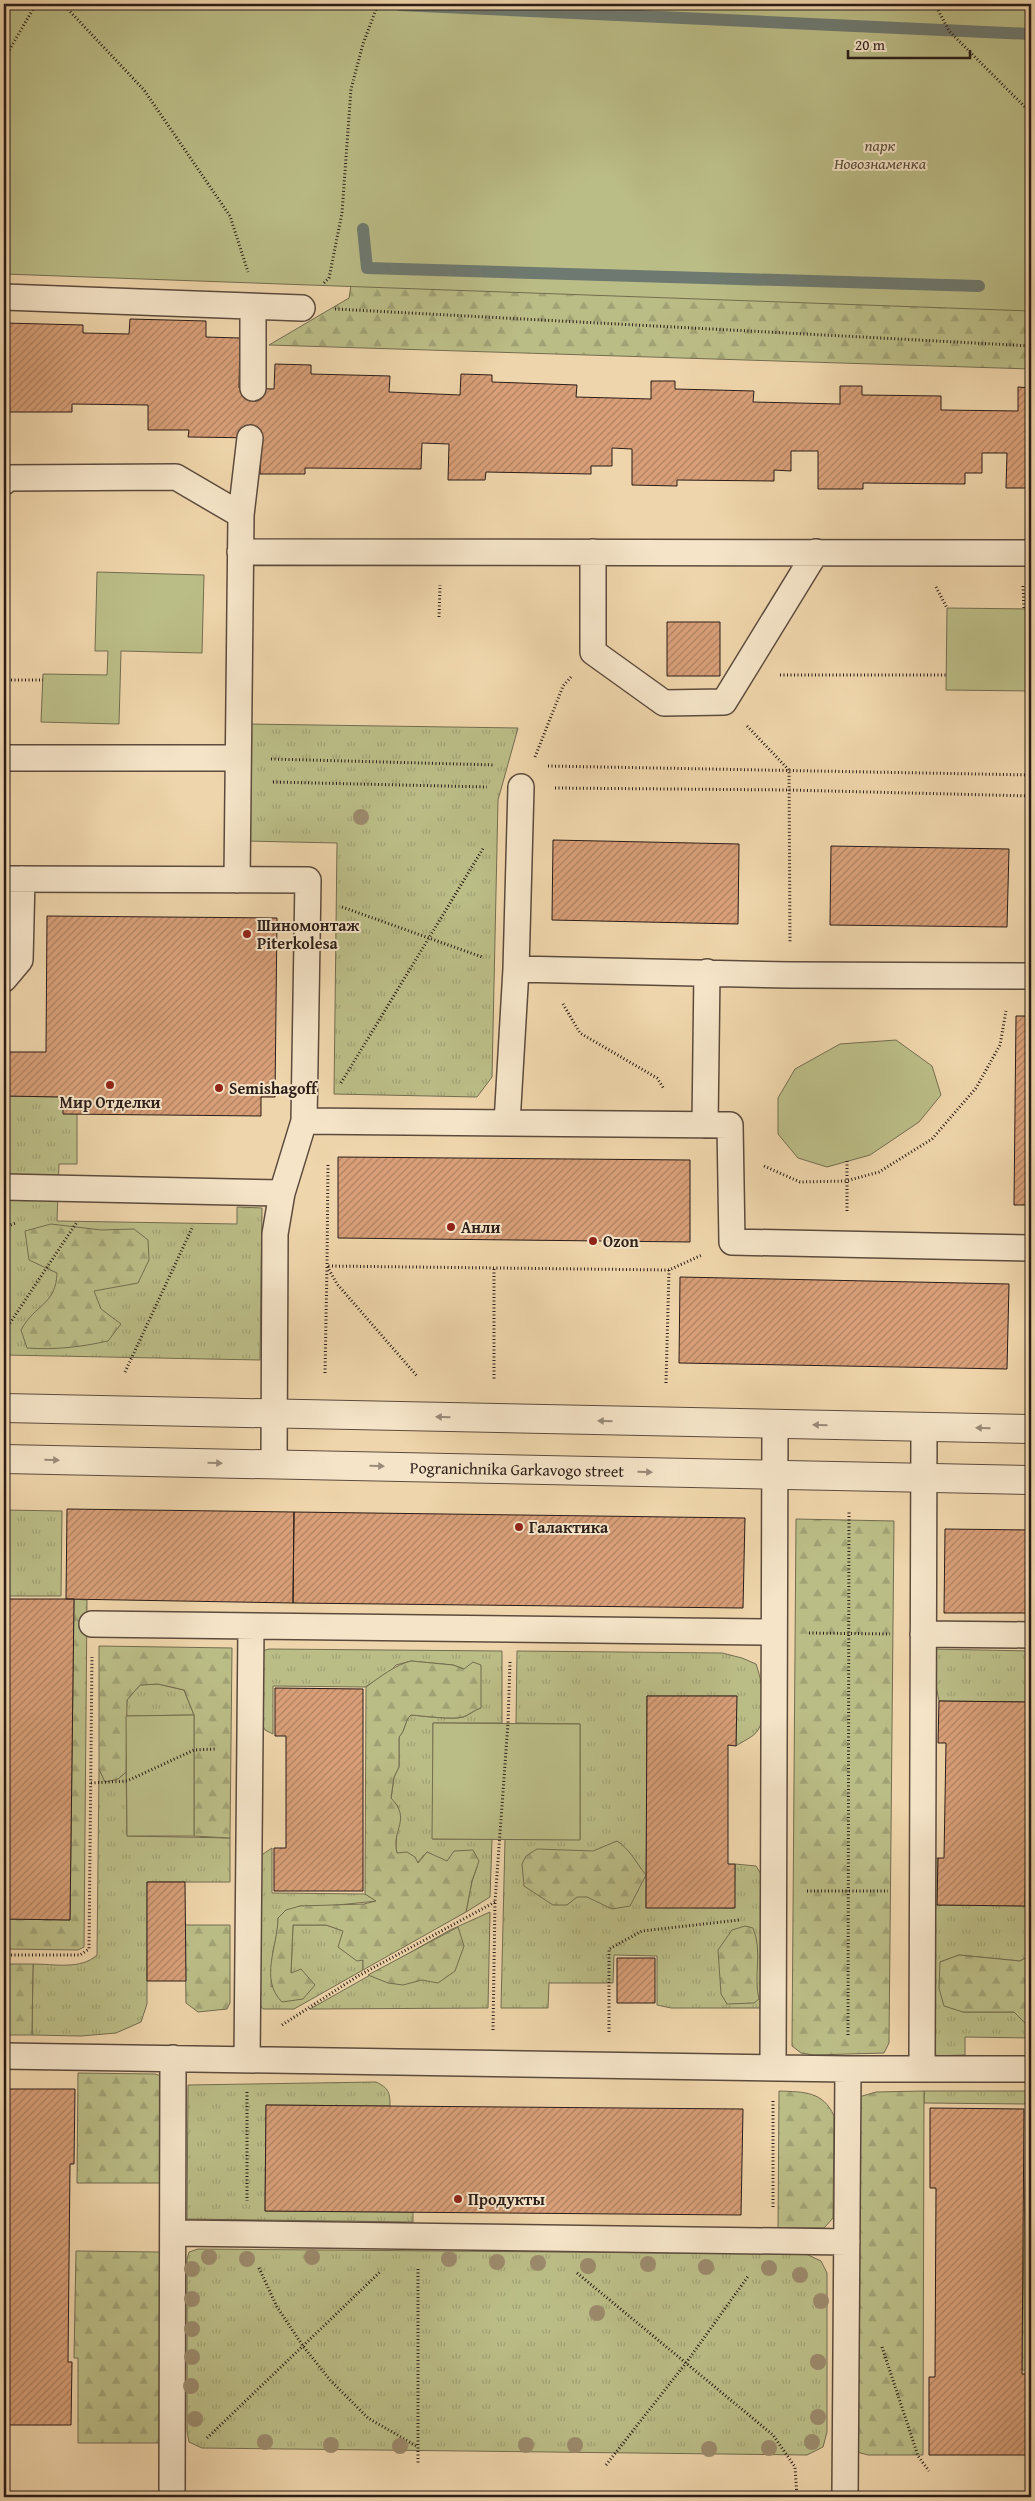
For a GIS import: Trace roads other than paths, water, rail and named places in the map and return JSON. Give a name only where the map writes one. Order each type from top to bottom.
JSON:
[{"type":"street","points":[[4,1408],[1031,1429]]},
{"type":"street","name":"Pogranichnika Garkavogo street","points":[[4,1459],[1031,1480]]},
{"type":"lane","points":[[4,297],[302,308]]},
{"type":"lane","points":[[253,307],[253,388]]},
{"type":"lane","points":[[237,880],[241,515],[250,438]]},
{"type":"lane","points":[[4,482],[5,478],[176,477],[241,515]]},
{"type":"lane","points":[[240,552],[1031,553]]},
{"type":"lane","points":[[593,552],[593,652],[664,703],[724,702],[816,552]]},
{"type":"lane","points":[[4,758],[238,770]]},
{"type":"lane","points":[[507,1123],[526,776]]},
{"type":"lane","points":[[4,979],[20,960],[13,879],[308,880],[304,1121],[282,1193],[275,1234],[274,1464]]},
{"type":"lane","points":[[516,968],[790,975],[1022,976]]},
{"type":"lane","points":[[696,1125],[707,972]]},
{"type":"lane","points":[[304,1121],[730,1125],[732,1242],[1031,1248]]},
{"type":"lane","points":[[4,1187],[282,1193]]},
{"type":"lane","points":[[774,2068],[775,1424]]},
{"type":"lane","points":[[922,2069],[924,1427]]},
{"type":"lane","points":[[92,1624],[774,1632]]},
{"type":"lane","points":[[247,2060],[251,1627]]},
{"type":"lane","points":[[923,1634],[1031,1635]]},
{"type":"lane","points":[[4,2056],[848,2069],[1031,2069]]},
{"type":"lane","points":[[172,2497],[173,2058]]},
{"type":"lane","points":[[845,2497],[848,2069]]},
{"type":"lane","points":[[173,2232],[847,2242]]},
{"type":"waterway","points":[[400,5],[1031,34]]},
{"type":"waterway","points":[[363,229],[367,268],[979,286]]},
{"type":"place","name":"Шиномонтаж Piterkolesa","points":[[247,934]]},
{"type":"place","name":"Мир Отделки","points":[[110,1085]]},
{"type":"place","name":"Semishagoff","points":[[219,1088]]},
{"type":"place","name":"Анли","points":[[451,1227]]},
{"type":"place","name":"Ozon","points":[[593,1241]]},
{"type":"place","name":"Галактика","points":[[519,1527]]},
{"type":"place","name":"Продукты","points":[[458,2199]]},
{"type":"park label","name":"парк Новознаменка","points":[[880,154]]}]
